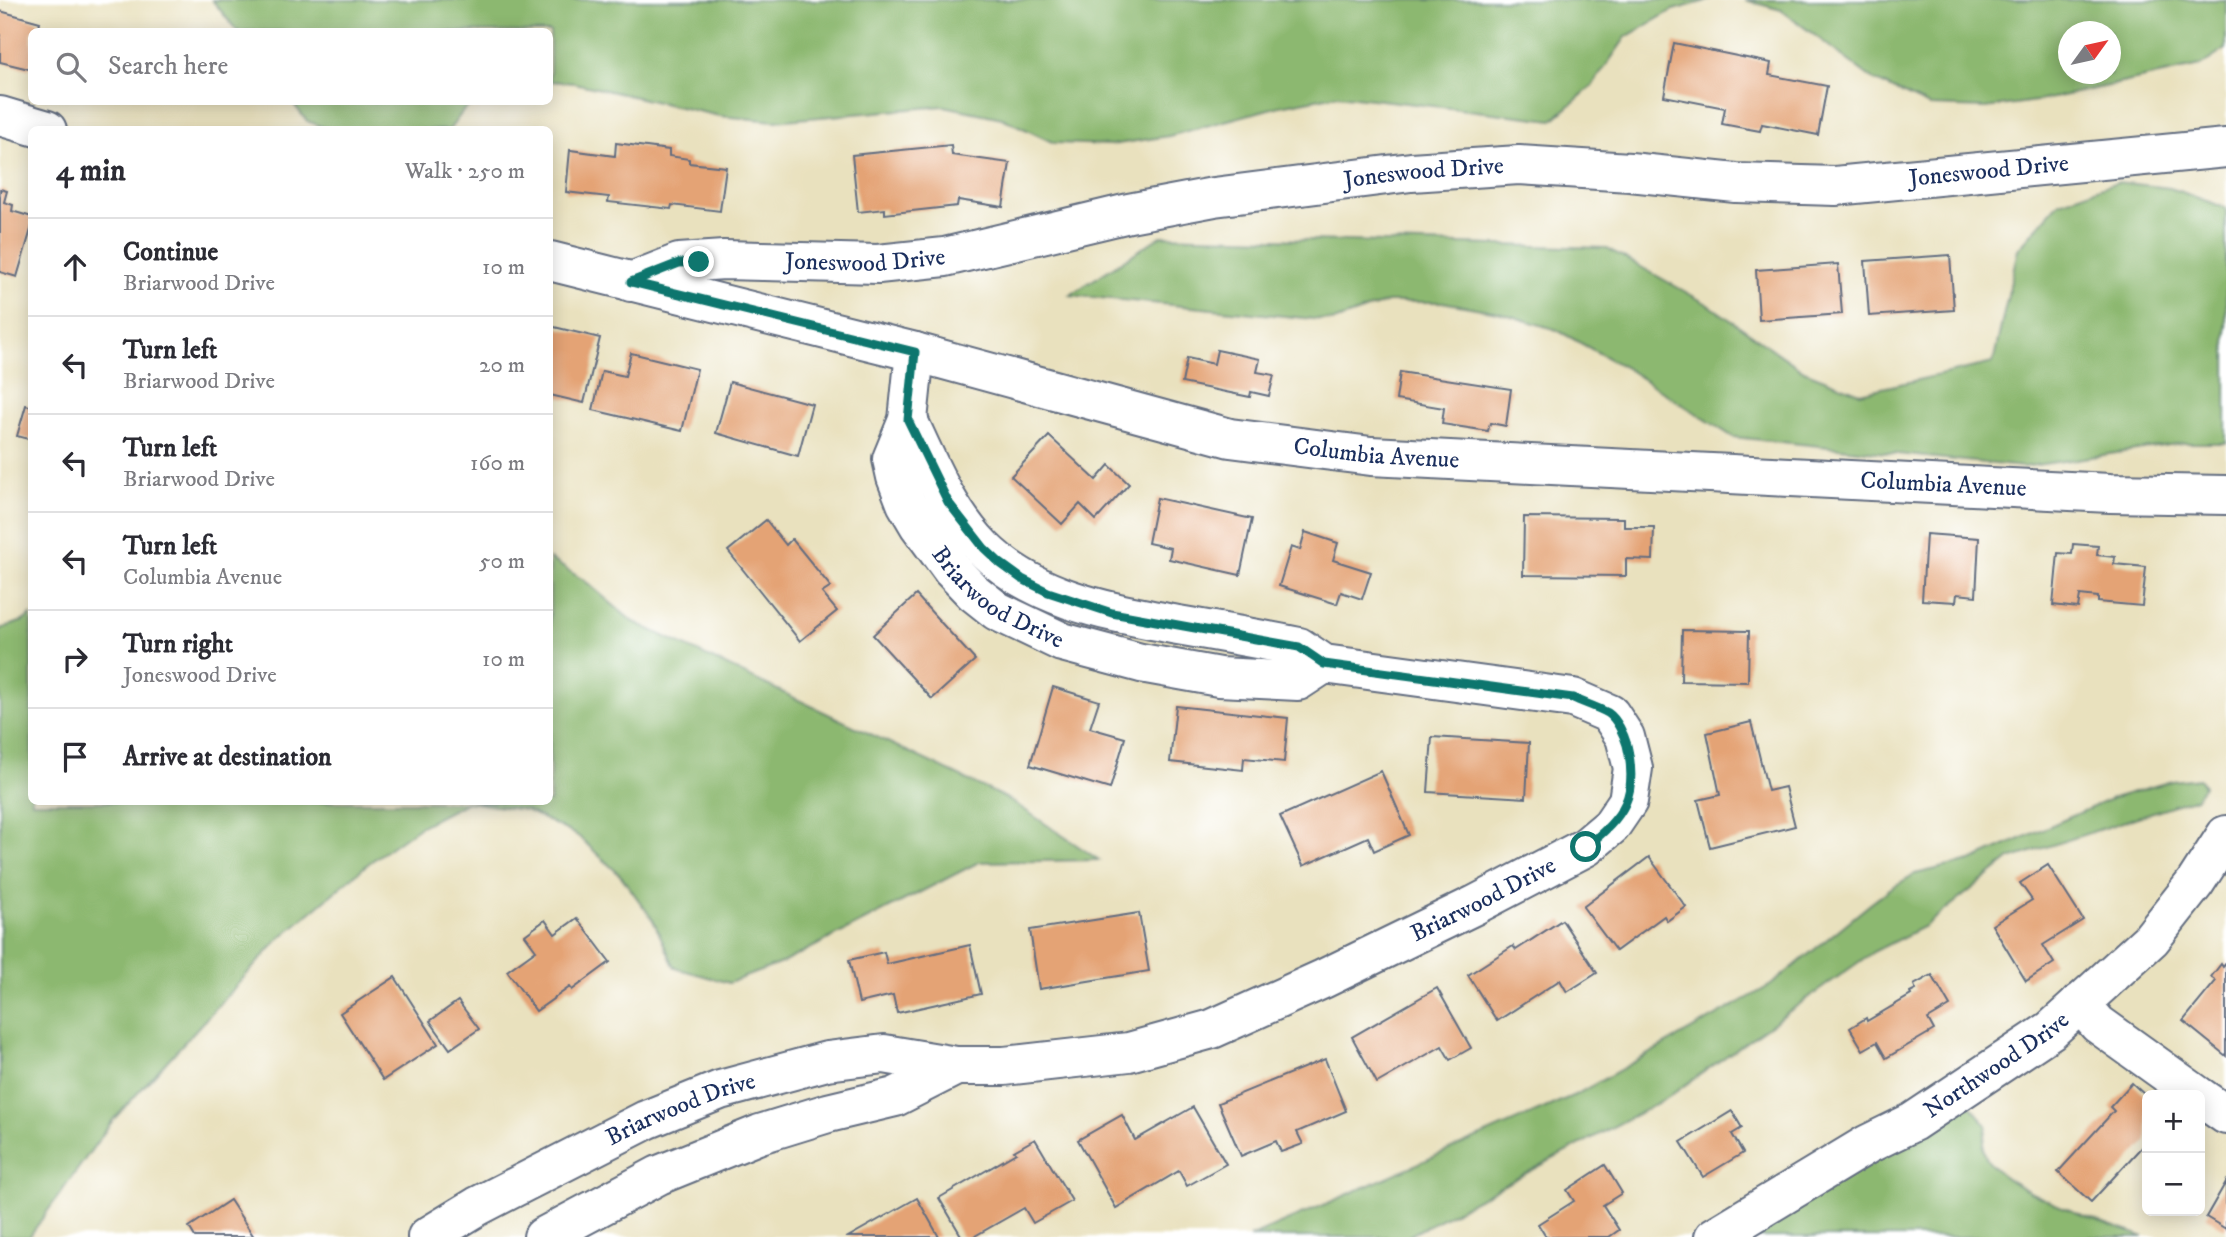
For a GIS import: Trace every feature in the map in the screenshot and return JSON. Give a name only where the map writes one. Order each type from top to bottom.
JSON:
[{"type":"street","points":[[0,116],[34,126]]},
{"type":"street","name":"Joneswood Drive","points":[[631,282],[679,263],[724,260],[878,264],[945,257],[1129,213],[1214,197],[1411,172],[1519,165],[1630,172],[1736,183],[1835,186],[2226,148]]},
{"type":"street","name":"Columbia Avenue","points":[[553,262],[915,352],[1230,438],[1371,456],[2110,493],[2226,495]]},
{"type":"street","name":"Briarwood Drive","points":[[427,1237],[478,1206],[646,1120],[720,1090],[827,1061],[884,1054],[956,1066],[1004,1066],[1129,1052],[1212,1029],[1323,979],[1586,847],[1611,826],[1628,801],[1633,768],[1625,737],[1610,714],[1573,698],[1324,664],[1299,647],[1112,613],[1048,592],[1022,579],[984,548],[948,502],[908,420],[915,352]]},
{"type":"street","name":"Northwood Drive","points":[[1714,1237],[1868,1143],[1913,1122],[2051,1030],[2151,939],[2195,883],[2226,835]]},
{"type":"street","points":[[2080,1003],[2098,1024],[2190,1090]]},
{"type":"street","name":"Briarwood Drive","points":[[543,1237],[659,1175],[760,1134],[828,1113],[895,1097],[956,1066]]},
{"type":"street","points":[[2205,1101],[2226,1115]]},
{"type":"green space","points":[[212,0],[1710,0],[1673,10],[1626,37],[1592,86],[1553,120],[1337,95],[1280,106],[1169,136],[1111,145],[1054,143],[1002,118],[944,106],[775,121],[719,116],[574,83],[553,81],[553,28],[235,28]]},
{"type":"green space","points":[[1745,0],[2226,0],[2226,49],[2200,66],[2121,83],[2121,21],[2058,21],[2058,84],[2117,84],[2043,100],[1986,108],[1929,106],[1874,80],[1781,10]]},
{"type":"green space","points":[[294,105],[472,105],[452,126],[320,126],[307,121]]},
{"type":"green space","points":[[2117,182],[2170,188],[2226,210],[2226,443],[2183,443],[2023,467],[1733,437],[1626,368],[1557,330],[1498,312],[1442,302],[1387,302],[1334,321],[1070,295],[1161,236],[1607,248],[1709,305],[1804,371],[1860,393],[1993,363],[2018,249],[2059,202]]},
{"type":"green space","points":[[553,561],[585,581],[632,621],[1010,800],[1099,860],[979,862],[784,962],[729,983],[675,968],[653,920],[621,876],[578,836],[526,810],[489,805],[553,805]]},
{"type":"green space","points":[[28,617],[28,805],[461,805],[419,827],[369,863],[280,938],[113,1120],[29,1237],[0,1237],[0,629]]},
{"type":"green space","points":[[2199,778],[2204,786],[2196,798],[2010,859],[1925,926],[1873,952],[1667,1098],[1407,1237],[1250,1237],[1577,1094],[1771,985],[1891,888],[1915,874],[1971,861],[2113,798],[2172,781]]},
{"type":"green space","points":[[1968,1103],[1987,1125],[1984,1152],[1992,1165],[2008,1179],[2054,1204],[2144,1237],[1745,1237]]},
{"type":"building","points":[[0,11],[40,22],[39,28],[28,28],[28,69],[0,62]]},
{"type":"building","points":[[1674,43],[1771,63],[1769,75],[1827,86],[1818,135],[1762,124],[1760,131],[1722,124],[1725,108],[1664,96]]},
{"type":"building","points":[[616,143],[669,150],[669,156],[689,159],[689,163],[726,167],[720,211],[672,205],[671,209],[608,202],[609,197],[566,192],[570,150],[615,156]]},
{"type":"building","points":[[951,145],[952,155],[1010,163],[1003,207],[958,200],[957,206],[885,214],[885,209],[858,212],[852,155]]},
{"type":"building","points":[[0,189],[7,191],[4,202],[13,205],[12,211],[28,216],[28,240],[17,277],[0,272]]},
{"type":"building","points":[[1950,255],[1954,310],[1869,316],[1865,261]]},
{"type":"building","points":[[1838,264],[1842,314],[1759,320],[1756,270]]},
{"type":"building","points":[[553,327],[600,338],[584,403],[553,396]]},
{"type":"building","points":[[1217,350],[1260,359],[1257,372],[1274,375],[1269,396],[1251,392],[1250,397],[1182,383],[1187,358],[1214,364]]},
{"type":"building","points":[[631,353],[697,369],[682,431],[593,410],[602,371],[625,376]]},
{"type":"building","points":[[1400,372],[1511,389],[1506,426],[1490,423],[1488,431],[1442,424],[1444,408],[1396,400]]},
{"type":"building","points":[[730,382],[812,404],[798,456],[716,433]]},
{"type":"building","points":[[26,405],[28,439],[17,436]]},
{"type":"building","points":[[1049,436],[1096,480],[1109,465],[1129,484],[1096,520],[1080,504],[1062,524],[1011,476]]},
{"type":"building","points":[[1157,498],[1252,519],[1240,575],[1169,559],[1171,548],[1148,543]]},
{"type":"building","points":[[1524,517],[1624,518],[1624,527],[1654,527],[1653,560],[1626,559],[1626,576],[1523,575]]},
{"type":"building","points":[[766,520],[786,545],[792,539],[831,587],[822,593],[837,611],[800,641],[728,551]]},
{"type":"building","points":[[1305,532],[1338,543],[1333,560],[1371,572],[1362,599],[1341,592],[1337,604],[1279,586],[1291,547],[1300,550]]},
{"type":"building","points":[[1926,534],[1979,538],[1976,596],[1957,594],[1956,602],[1922,600]]},
{"type":"building","points":[[2073,544],[2098,546],[2097,555],[2115,557],[2114,564],[2146,567],[2142,606],[2098,602],[2098,597],[2080,595],[2078,608],[2053,605],[2058,553],[2072,554]]},
{"type":"building","points":[[916,595],[975,660],[932,699],[873,635]]},
{"type":"building","points":[[1682,630],[1749,631],[1748,682],[1681,681]]},
{"type":"building","points":[[1053,687],[1099,701],[1090,728],[1125,738],[1110,789],[1030,765]]},
{"type":"building","points":[[1176,706],[1288,718],[1284,762],[1244,758],[1243,770],[1170,762]]},
{"type":"building","points":[[1751,722],[1768,791],[1785,787],[1795,826],[1710,847],[1698,800],[1720,795],[1707,733]]},
{"type":"building","points":[[1432,737],[1529,743],[1526,798],[1428,792]]},
{"type":"building","points":[[1381,771],[1409,835],[1374,851],[1368,837],[1303,866],[1280,816]]},
{"type":"building","points":[[1649,857],[1686,907],[1667,921],[1664,916],[1616,951],[1583,907]]},
{"type":"building","points":[[2048,865],[2083,920],[2043,945],[2054,963],[2026,981],[1992,925],[2032,900],[2020,883]]},
{"type":"building","points":[[1139,913],[1149,971],[1039,989],[1030,930]]},
{"type":"building","points":[[577,918],[610,962],[572,990],[570,987],[536,1011],[507,971],[536,950],[525,935],[545,920],[555,934]]},
{"type":"building","points":[[1562,920],[1597,973],[1567,992],[1560,980],[1497,1021],[1468,975],[1513,946],[1516,950]]},
{"type":"building","points":[[970,945],[981,994],[897,1013],[893,995],[859,1003],[849,960],[884,952],[887,964]]},
{"type":"building","points":[[2226,963],[2226,1056],[2183,1021],[2216,981],[2211,977],[2221,964],[2223,967]]},
{"type":"building","points":[[1932,975],[1950,1006],[1928,1019],[1934,1030],[1886,1058],[1877,1042],[1863,1050],[1850,1028],[1911,995],[1910,993],[1916,990],[1914,985]]},
{"type":"building","points":[[395,977],[438,1044],[383,1080],[340,1013]]},
{"type":"building","points":[[1437,988],[1471,1048],[1450,1060],[1442,1046],[1377,1083],[1352,1037]]},
{"type":"building","points":[[458,1001],[479,1029],[450,1049],[430,1021]]},
{"type":"building","points":[[1325,1059],[1346,1111],[1297,1132],[1303,1144],[1281,1152],[1276,1141],[1241,1156],[1218,1103]]},
{"type":"building","points":[[2132,1083],[2142,1092],[2142,1146],[2091,1202],[2058,1172],[2114,1111],[2110,1107]]},
{"type":"building","points":[[1193,1107],[1226,1164],[1187,1186],[1179,1171],[1116,1208],[1078,1140],[1122,1115],[1135,1140]]},
{"type":"building","points":[[1732,1111],[1742,1128],[1732,1134],[1743,1153],[1703,1177],[1681,1142]]},
{"type":"building","points":[[1035,1139],[1072,1201],[1033,1223],[1024,1208],[973,1237],[962,1237],[939,1198]]},
{"type":"building","points":[[1605,1165],[1622,1193],[1603,1205],[1619,1230],[1609,1237],[1546,1237],[1538,1224],[1574,1201],[1567,1190]]},
{"type":"building","points":[[2226,1182],[2226,1229],[2206,1217]]},
{"type":"building","points":[[917,1198],[939,1237],[848,1237]]},
{"type":"building","points":[[230,1200],[254,1237],[195,1237],[189,1227]]},
{"type":"route","points":[[699,262],[679,263],[631,282],[915,352],[908,420],[948,502],[968,530],[1000,563],[1022,579],[1048,592],[1112,613],[1299,647],[1324,664],[1533,691],[1573,698],[1610,714],[1625,737],[1633,768],[1628,801],[1611,826],[1586,847]]}]
